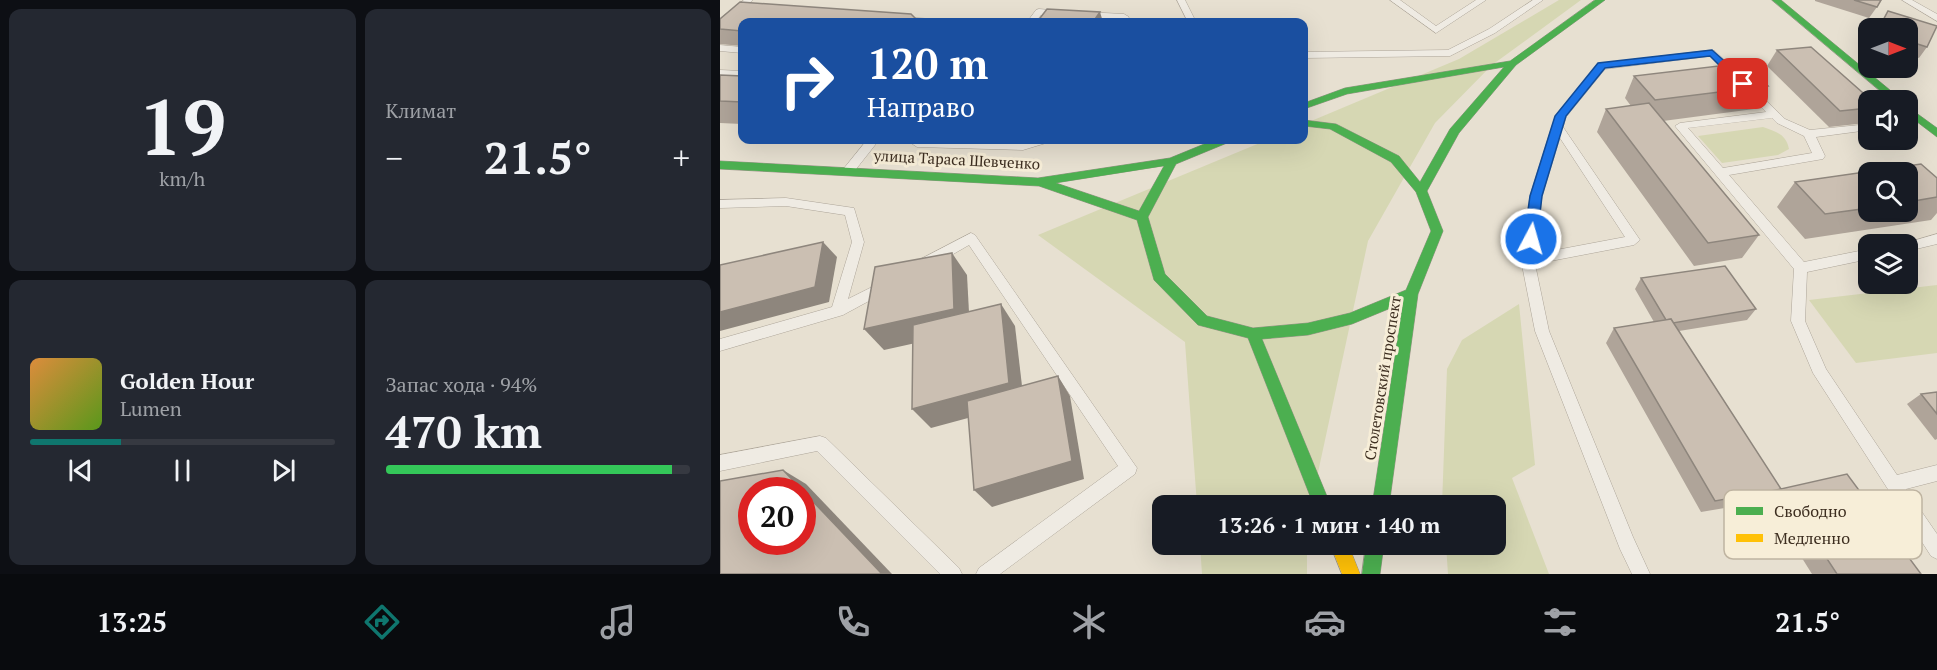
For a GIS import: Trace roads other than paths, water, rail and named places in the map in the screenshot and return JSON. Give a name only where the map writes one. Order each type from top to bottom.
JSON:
[{"type":"main road","points":[[1421,191],[1454,131],[1513,63],[1600,0]]},
{"type":"main road","points":[[1776,0],[1885,90]]},
{"type":"main road","points":[[1308,104],[1345,91],[1513,63]]},
{"type":"main road","points":[[1918,122],[1937,134]]},
{"type":"main road","name":"Столетовский проспект","points":[[1308,123],[1332,126],[1395,159],[1421,191],[1437,231],[1411,294],[1382,495]]},
{"type":"main road","name":"улица Тараса Шевченко","points":[[720,165],[849,170],[1038,182],[1172,161],[1213,144]]},
{"type":"main road","points":[[1172,161],[1142,217],[1159,276],[1203,321],[1253,334],[1308,329],[1352,318],[1411,294]]},
{"type":"main road","points":[[1038,182],[1142,217]]},
{"type":"main road","points":[[1253,334],[1319,495]]},
{"type":"main road","points":[[1343,555],[1351,574]]},
{"type":"main road","points":[[1371,574],[1374,555]]},
{"type":"lane","points":[[1181,0],[1190,18]]},
{"type":"lane","points":[[1394,0],[1436,30],[1482,0]]},
{"type":"lane","points":[[1308,55],[1449,52],[1492,31],[1539,0]]},
{"type":"lane","points":[[1906,0],[1937,18]]},
{"type":"lane","points":[[720,22],[752,2]]},
{"type":"lane","points":[[1034,18],[1039,12],[1124,18]]},
{"type":"lane","points":[[720,48],[738,50]]},
{"type":"lane","points":[[1641,574],[1626,543],[1542,331],[1528,260],[1536,196],[1561,116],[1602,66],[1712,53],[1781,121],[1809,134],[1858,128]]},
{"type":"lane","points":[[720,74],[738,74]]},
{"type":"lane","points":[[1775,114],[1680,126],[1801,268],[1798,321],[1820,373],[1897,490]]},
{"type":"lane","points":[[1528,260],[1634,240],[1557,126]]},
{"type":"lane","points":[[1719,173],[1819,156],[1809,134]]},
{"type":"lane","points":[[849,170],[870,144]]},
{"type":"lane","points":[[952,144],[1023,146],[1029,144]]},
{"type":"lane","points":[[720,204],[786,202],[850,210],[858,242],[838,311]]},
{"type":"lane","points":[[720,345],[838,311],[971,238],[1129,468],[985,574]]},
{"type":"lane","points":[[1918,245],[1934,243]]},
{"type":"lane","points":[[1801,268],[1858,256]]},
{"type":"lane","points":[[720,462],[820,443],[953,574]]},
{"type":"lane","points":[[1892,483],[1937,472]]},
{"type":"lane","points":[[1922,528],[1937,550]]}]
